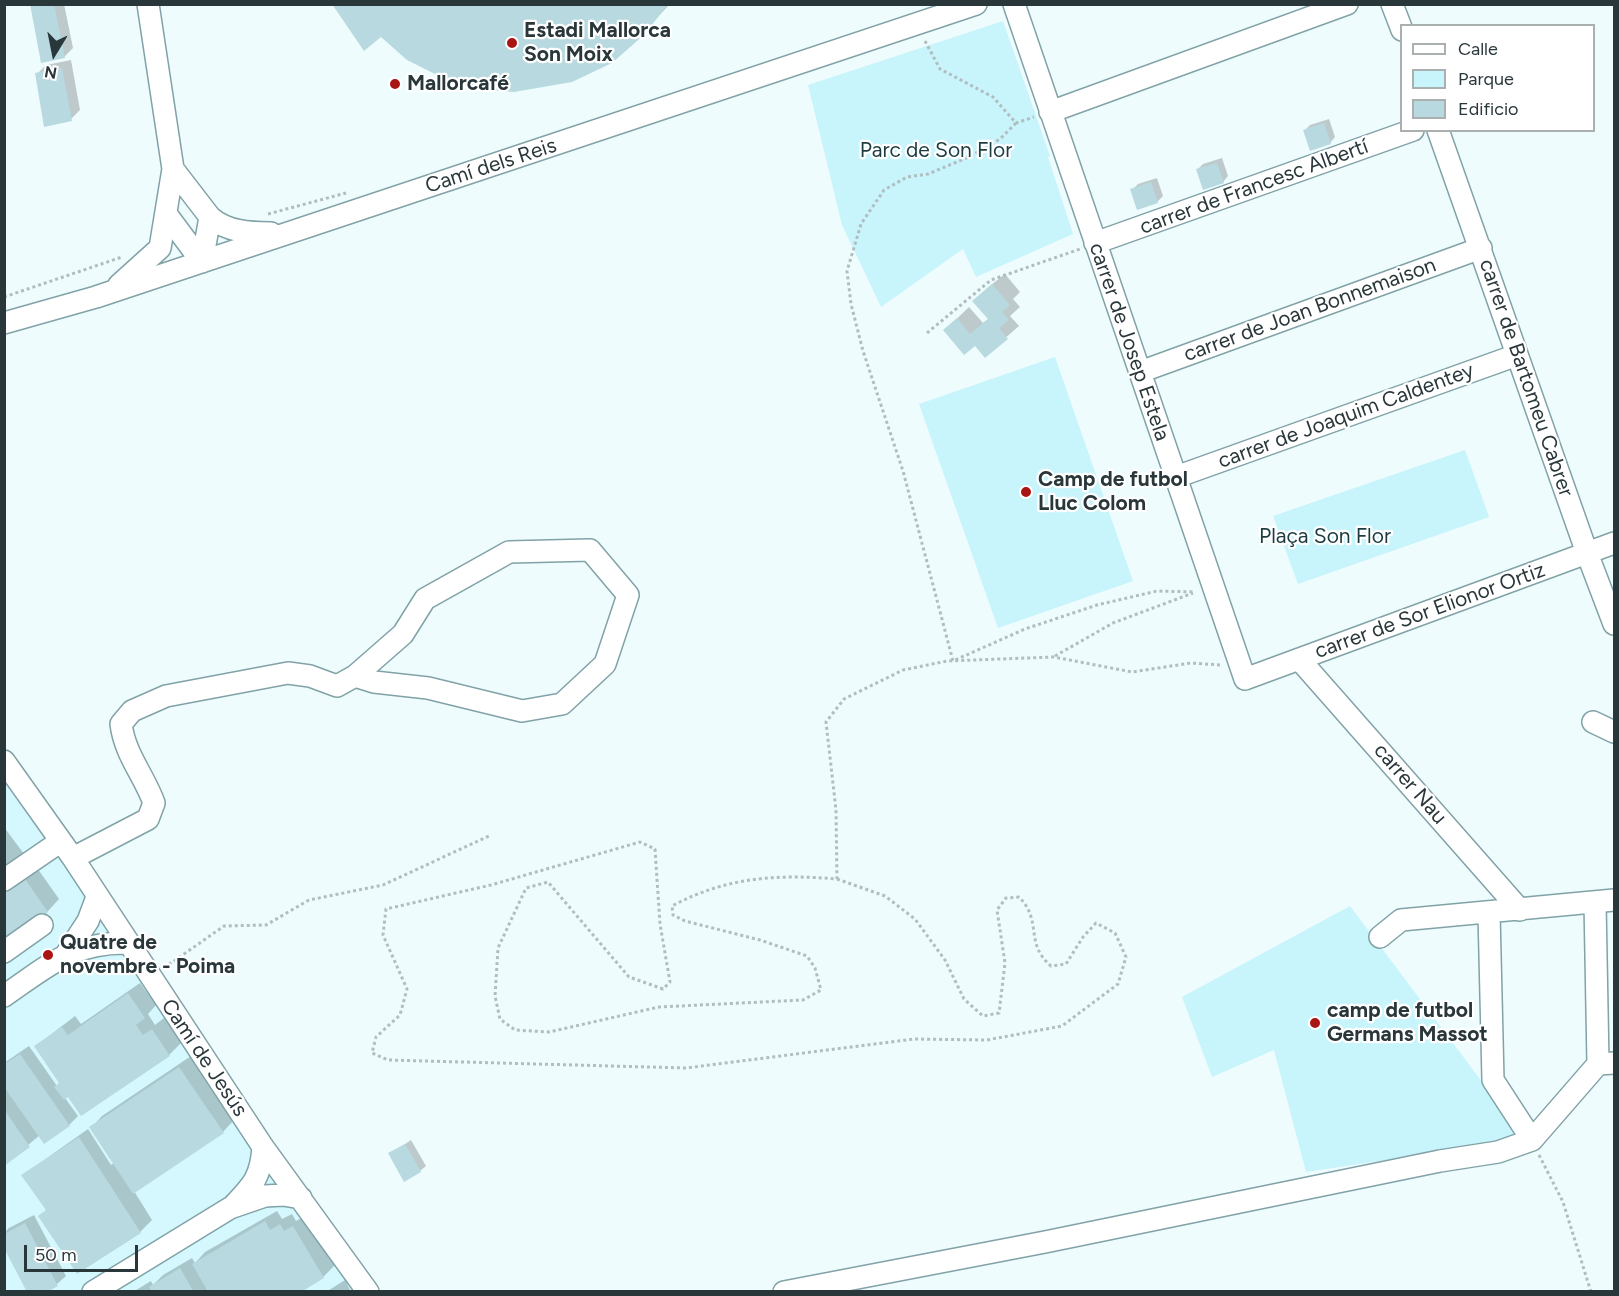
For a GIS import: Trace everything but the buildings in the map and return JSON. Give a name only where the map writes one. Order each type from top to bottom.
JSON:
[{"type":"street","points":[[112,292],[160,248],[173,169],[148,4]]},
{"type":"street","name":"Camí dels Reis","points":[[4,323],[112,292],[976,4]]},
{"type":"street","name":"carrer de Josep Estela","points":[[1014,4],[1176,477],[1203,586],[1243,673]]},
{"type":"street","points":[[1050,112],[1347,4]]},
{"type":"street","points":[[1392,4],[1400,27]]},
{"type":"street","name":"carrer de Francesc Albertí","points":[[1095,243],[1407,132]]},
{"type":"street","name":"carrer de Bartomeu Cabrer","points":[[1439,132],[1614,624]]},
{"type":"street","points":[[173,169],[218,224],[245,232],[287,234]]},
{"type":"street","points":[[166,215],[202,262]]},
{"type":"street","points":[[202,262],[210,217]]},
{"type":"street","name":"carrer de Joan Bonnemaison","points":[[1140,372],[1480,248]]},
{"type":"street","name":"carrer de Joaquim Caldentey","points":[[1176,477],[1517,355]]},
{"type":"street","name":"carrer de Sor Elionor Ortiz","points":[[1243,673],[1299,659],[1614,543]]},
{"type":"street","points":[[73,858],[148,819],[154,803],[147,783],[132,762],[124,743],[121,724],[132,711],[166,696],[288,673],[310,676],[337,686],[355,676],[403,634],[425,599],[508,552],[590,550],[628,595],[605,664],[562,704],[522,711],[428,688],[374,681],[355,676]]},
{"type":"street","name":"carrer Nau","points":[[1299,659],[1520,910]]},
{"type":"street","points":[[1593,722],[1614,732]]},
{"type":"street","name":"Camí de Jesús","points":[[8,773],[73,858],[263,1147],[368,1292]]},
{"type":"street","points":[[4,880],[61,841]]},
{"type":"street","points":[[67,953],[88,921],[97,897]]},
{"type":"street","points":[[784,1292],[1045,1242],[1440,1161],[1498,1152],[1532,1140],[1606,1064],[1604,901],[1401,920],[1380,937]]},
{"type":"street","points":[[1489,913],[1493,1080],[1532,1140]]},
{"type":"street","points":[[4,952],[42,925]]},
{"type":"street","points":[[4,996],[67,953],[106,942],[128,943]]},
{"type":"street","points":[[230,1208],[255,1182],[262,1166],[263,1147]]},
{"type":"street","points":[[93,1292],[230,1208],[265,1196],[283,1195],[301,1198]]},
{"type":"path","points":[[916,24],[940,69],[993,97],[1016,123]]},
{"type":"path","points":[[953,661],[903,471],[863,351],[851,304],[847,271],[861,224],[884,190],[907,177],[928,174],[969,157],[1000,139],[1016,123],[1050,112]]},
{"type":"path","points":[[267,214],[351,192]]},
{"type":"path","points":[[927,333],[991,279],[1095,243]]},
{"type":"path","points":[[4,297],[123,257]]},
{"type":"path","points":[[953,661],[1025,629],[1097,605],[1157,591],[1203,586]]},
{"type":"path","points":[[1054,657],[1113,623],[1203,586]]},
{"type":"path","points":[[837,879],[836,810],[826,722],[844,699],[903,670],[953,661],[1054,657],[1132,672],[1191,663],[1243,673]]},
{"type":"path","points":[[150,977],[224,926],[266,925],[309,900],[383,885],[491,835]]},
{"type":"path","points":[[640,842],[655,849],[660,924],[670,982],[663,988],[628,977],[548,882],[526,888],[516,905],[498,948],[495,996],[500,1019],[515,1030],[549,1032],[658,1007],[803,1000],[821,990],[815,968],[807,956],[760,940],[685,921],[673,915],[672,906],[730,883],[789,875],[837,879],[885,896],[915,919],[945,960],[964,999],[983,1017],[999,1013],[1005,963],[997,910],[1006,898],[1019,897],[1030,908],[1038,954],[1051,966],[1066,964],[1083,936],[1096,923],[1115,933],[1126,957],[1118,984],[1062,1026],[987,1040],[914,1039],[686,1068],[530,1066],[388,1060],[372,1053],[376,1037],[400,1015],[407,989],[383,935],[386,909],[491,885],[640,842]]},
{"type":"path","points":[[1532,1140],[1563,1202],[1591,1292]]},
{"type":"shaded area","points":[[4,747],[97,897],[363,1291],[5,1291]]},
{"type":"green space","name":"Parc de Son Flor","points":[[1003,21],[1050,156],[1048,157],[1073,234],[976,277],[963,249],[881,307],[842,225],[808,85]]},
{"type":"green space","name":"Camp de futbol Lluc Colom","points":[[1055,357],[1133,581],[998,628],[919,404]]},
{"type":"green space","name":"Plaça Son Flor","points":[[1465,450],[1489,517],[1298,584],[1273,516]]},
{"type":"green space","name":"camp de futbol Germans Massot","points":[[1350,906],[1519,1131],[1513,1141],[1306,1172],[1274,1050],[1212,1077],[1182,997]]},
{"type":"place","name":"Estadi Mallorca Son Moix","points":[[512,43]]},
{"type":"place","name":"Mallorcafé","points":[[395,84]]},
{"type":"place","name":"Camp de futbol Lluc Colom","points":[[1026,492]]},
{"type":"place","name":"Quatre de novembre - Poima","points":[[48,955]]},
{"type":"place","name":"camp de futbol Germans Massot","points":[[1315,1023]]}]
